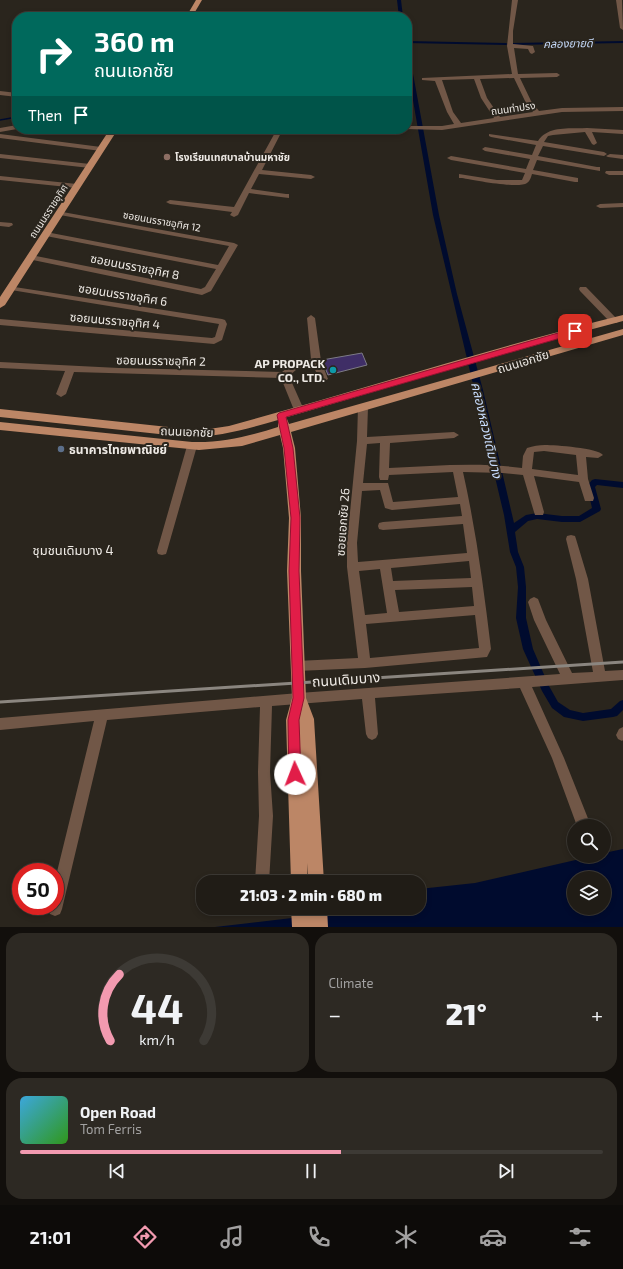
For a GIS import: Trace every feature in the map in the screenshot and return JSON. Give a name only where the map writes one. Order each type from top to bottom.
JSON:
[{"type":"main road","points":[[191,12],[199,0]]},
{"type":"main road","name":"ถนนนรราชอุทิศ","points":[[0,305],[110,134]]},
{"type":"main road","name":"ถนนเอกชัย","points":[[0,413],[195,433],[209,433],[229,430],[358,394],[478,358],[618,320]]},
{"type":"main road","name":"ถนนเอกชัย","points":[[0,427],[192,446],[230,444],[465,379],[623,332]]},
{"type":"main road","points":[[282,415],[289,448],[296,518],[294,571],[299,698],[293,720],[301,742],[315,875]]},
{"type":"main road","points":[[299,875],[301,742]]},
{"type":"main road","points":[[300,915],[301,927]]},
{"type":"main road","points":[[318,915],[319,927]]},
{"type":"street","points":[[515,0],[509,42],[514,76],[521,92],[538,114]]},
{"type":"street","points":[[619,0],[623,28]]},
{"type":"street","points":[[510,46],[531,47],[532,52]]},
{"type":"street","points":[[424,79],[557,75]]},
{"type":"street","points":[[476,77],[484,98],[498,120]]},
{"type":"street","points":[[438,79],[450,112],[459,126]]},
{"type":"street","points":[[0,93],[12,94]]},
{"type":"street","name":"ถนนท่าปรง","points":[[412,128],[424,129],[459,126],[562,110],[623,109]]},
{"type":"street","points":[[0,130],[12,128]]},
{"type":"street","points":[[462,176],[497,182],[522,182],[526,180],[540,143],[548,134],[586,130],[623,132]]},
{"type":"street","points":[[586,130],[594,143]]},
{"type":"street","points":[[170,202],[236,213],[277,134]]},
{"type":"street","points":[[491,135],[623,157]]},
{"type":"street","points":[[0,136],[101,149]]},
{"type":"street","points":[[485,149],[597,169]]},
{"type":"street","points":[[0,156],[90,166]]},
{"type":"street","points":[[451,158],[574,180]]},
{"type":"street","points":[[258,172],[311,177]]},
{"type":"street","points":[[609,173],[623,173]]},
{"type":"street","points":[[0,178],[77,186]]},
{"type":"street","points":[[247,191],[286,196]]},
{"type":"street","points":[[600,206],[623,204]]},
{"type":"street","name":"ซอยนนรราชอุทิศ 12","points":[[60,213],[233,244],[234,246],[222,268]]},
{"type":"street","points":[[0,224],[9,225]]},
{"type":"street","points":[[46,234],[222,268]]},
{"type":"street","name":"ซอยนนรราชอุทิศ 8","points":[[31,257],[202,292],[208,289],[222,268]]},
{"type":"street","name":"ซอยนนรราชอุทิศ 6","points":[[11,288],[222,322],[223,324],[221,331]]},
{"type":"street","points":[[583,289],[618,320]]},
{"type":"street","points":[[310,318],[316,361],[323,379]]},
{"type":"street","name":"ซอยนนรราชอุทิศ 4","points":[[0,322],[214,341],[219,338],[221,331]]},
{"type":"street","points":[[299,410],[284,375],[294,367],[316,361]]},
{"type":"street","name":"ซอยนนรราชอุทิศ 2","points":[[0,365],[70,370],[284,375]]},
{"type":"street","points":[[61,394],[70,370]]},
{"type":"street","name":"ซอยเอกชัย 26","points":[[363,407],[362,441],[352,543],[353,567],[361,620],[365,662]]},
{"type":"street","points":[[362,441],[454,434]]},
{"type":"street","points":[[385,439],[384,486],[388,505],[392,506],[464,500]]},
{"type":"street","points":[[162,551],[192,446]]},
{"type":"street","points":[[539,512],[530,485],[528,473],[528,452],[533,449],[562,450],[598,455]]},
{"type":"street","points":[[581,453],[583,479],[589,498]]},
{"type":"street","points":[[298,666],[481,654],[485,649],[480,610],[464,500],[457,468]]},
{"type":"street","points":[[384,472],[457,468],[491,468],[583,479]]},
{"type":"street","points":[[358,487],[384,486]]},
{"type":"street","points":[[383,526],[467,520]]},
{"type":"street","points":[[571,539],[582,579],[600,676]]},
{"type":"street","points":[[353,567],[472,557]]},
{"type":"street","points":[[385,565],[394,618]]},
{"type":"street","points":[[388,586],[476,582]]},
{"type":"street","points":[[534,602],[540,620],[569,680]]},
{"type":"street","points":[[361,620],[480,610]]},
{"type":"street","name":"ถนนเดิมบาง","points":[[0,724],[299,698],[623,675]]},
{"type":"street","points":[[523,681],[558,758],[581,819]]},
{"type":"street","points":[[368,693],[372,734]]},
{"type":"street","points":[[262,875],[266,816],[264,772],[266,701]]},
{"type":"street","points":[[64,875],[102,716]]},
{"type":"water","points":[[623,849],[623,927],[327,927],[326,915],[426,915],[426,888],[475,883],[567,862],[611,863],[611,852]]},
{"type":"water","points":[[292,918],[292,927],[215,927]]},
{"type":"building","name":"AP PROPACK CO., LTD.","points":[[362,353],[367,365],[328,375],[322,360]]},
{"type":"waterway","name":"คลองหลวงเดิมบาง","points":[[399,0],[400,12]]},
{"type":"waterway","name":"คลองยายดี","points":[[412,42],[506,44]]},
{"type":"waterway","name":"คลองยายดี","points":[[513,44],[623,42]]},
{"type":"waterway","name":"คลองหลวงเดิมบาง","points":[[412,80],[436,215],[508,515],[514,552],[520,567],[522,587],[521,618],[528,649],[545,688],[555,705],[568,714],[583,717],[613,713],[623,704]]},
{"type":"waterway","points":[[0,120],[12,118]]},
{"type":"waterway","points":[[511,530],[526,518],[537,516],[562,519],[580,519],[597,509],[591,486],[595,482],[623,485]]},
{"type":"railway","points":[[0,702],[623,662]]},
{"type":"place","name":"โรงเรียนเทศบาลบ้านมหาชัย","points":[[167,157]]},
{"type":"place","name":"AP PROPACK CO., LTD.","points":[[333,370]]},
{"type":"place","name":"ธนาคารไทยพาณิชย์","points":[[61,449]]},
{"type":"district","name":"ชุมชนเดิมบาง 4","points":[[73,550]]},
{"type":"route","points":[[295,774],[293,720],[299,698],[294,571],[296,518],[289,448],[282,415],[575,331]]}]
